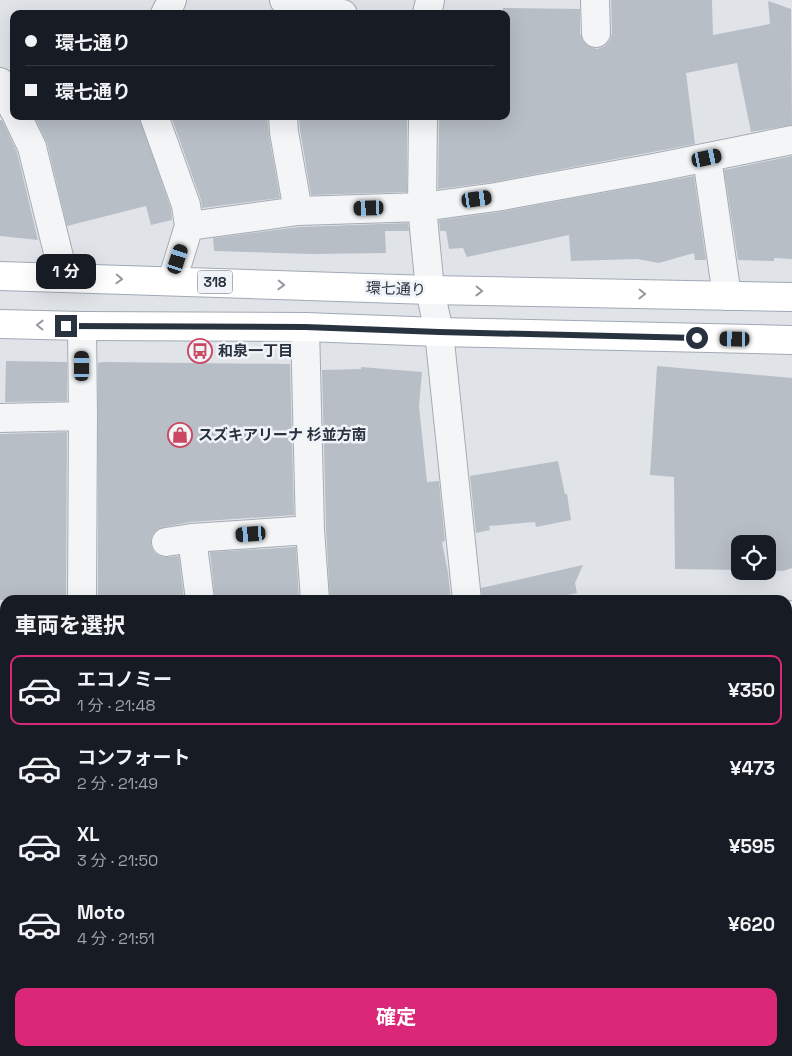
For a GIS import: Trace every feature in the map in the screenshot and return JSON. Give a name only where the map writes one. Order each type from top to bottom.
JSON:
[{"type":"main road","name":"環七通り","points":[[0,276],[430,290],[792,297]]},
{"type":"main road","points":[[0,324],[305,327],[792,340]]},
{"type":"street","points":[[595,0],[596,33]]},
{"type":"street","points":[[291,7],[313,10]]},
{"type":"street","points":[[0,82],[10,102]]},
{"type":"street","points":[[19,120],[32,147],[64,278]]},
{"type":"street","points":[[155,120],[186,205],[189,226],[172,281]]},
{"type":"street","points":[[283,120],[298,211]]},
{"type":"street","points":[[423,120],[422,207],[430,290],[439,332],[466,595]]},
{"type":"street","points":[[189,226],[298,211],[422,207],[496,197],[707,158],[792,140]]},
{"type":"street","points":[[707,158],[727,296]]},
{"type":"street","points":[[82,326],[84,416],[82,595]]},
{"type":"street","points":[[305,327],[310,530],[315,595]]},
{"type":"street","points":[[0,418],[84,416]]},
{"type":"street","points":[[166,542],[192,538],[310,530]]},
{"type":"street","points":[[192,538],[199,595]]},
{"type":"building","points":[[611,0],[712,0],[713,35],[770,24],[768,1],[791,9],[792,125],[751,132],[737,63],[686,73],[695,144],[494,182],[438,189],[439,120],[510,120],[510,10],[503,10],[503,8],[580,9],[580,33],[583,41],[588,46],[597,49],[605,46],[610,40],[612,33]]},
{"type":"building","points":[[0,120],[2,120],[17,152],[38,240],[0,236]]},
{"type":"building","points":[[36,120],[140,120],[171,209],[172,220],[151,225],[146,206],[67,226],[47,143]]},
{"type":"building","points":[[172,120],[267,120],[280,198],[202,208],[201,200]]},
{"type":"building","points":[[299,120],[407,120],[407,192],[311,195]]},
{"type":"building","points":[[792,156],[792,259],[774,258],[774,261],[738,260],[724,170]]},
{"type":"building","points":[[694,176],[706,260],[695,260],[694,253],[659,263],[637,259],[571,261],[569,235],[467,257],[463,248],[449,249],[446,231],[440,231],[439,220],[499,212]]},
{"type":"building","points":[[408,223],[409,231],[385,231],[386,253],[312,254],[214,251],[213,238],[299,227]]},
{"type":"building","points":[[6,361],[67,362],[67,401],[5,402]]},
{"type":"building","points":[[98,363],[290,364],[294,515],[191,522],[164,527],[157,530],[152,536],[151,545],[154,552],[160,556],[179,556],[183,595],[98,595]]},
{"type":"building","points":[[657,366],[792,378],[792,568],[783,571],[776,571],[776,535],[731,535],[731,570],[675,569],[674,477],[650,475]]},
{"type":"building","points":[[361,367],[422,372],[419,406],[427,482],[439,481],[445,541],[442,542],[450,595],[330,595],[322,370],[361,369]]},
{"type":"building","points":[[67,432],[66,595],[0,595],[0,434]]},
{"type":"building","points":[[558,461],[565,494],[567,494],[571,520],[536,527],[535,522],[489,526],[490,530],[476,533],[470,476]]},
{"type":"building","points":[[296,547],[299,595],[214,595],[210,552]]},
{"type":"building","points":[[583,565],[575,583],[577,593],[568,595],[482,595],[481,588]]},
{"type":"place","name":"和泉一丁目","points":[[200,351]]},
{"type":"place","name":"スズキアリーナ 杉並方南","points":[[180,435]]},
{"type":"route","points":[[66,326],[305,327],[697,338]]}]
